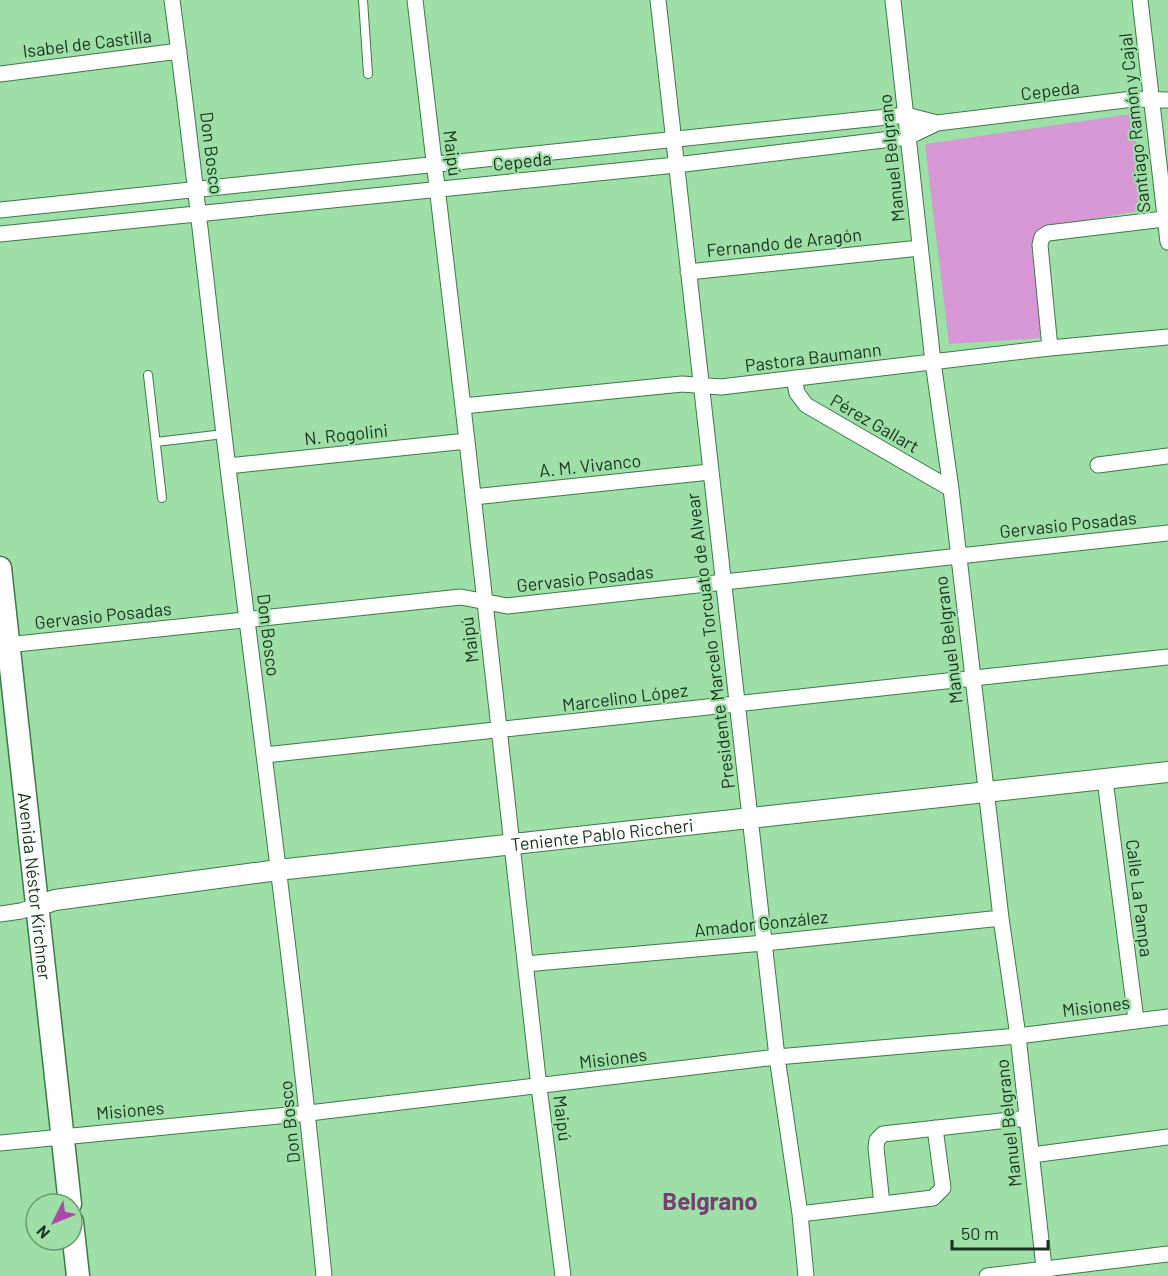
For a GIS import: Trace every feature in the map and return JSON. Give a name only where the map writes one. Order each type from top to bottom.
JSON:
[{"type":"main road","name":"Avenida Néstor Kirchner","points":[[0,574],[5,638],[69,1192]]},
{"type":"main road","points":[[75,1252],[78,1276]]},
{"type":"street","name":"Don Bosco","points":[[172,0],[309,1113],[324,1276]]},
{"type":"street","name":"Maipú","points":[[415,0],[539,1087],[563,1276]]},
{"type":"street","name":"Presidente Marcelo Torcuato de Alvear","points":[[658,0],[777,1057],[800,1214],[806,1276]]},
{"type":"street","name":"Manuel Belgrano","points":[[892,0],[933,362],[951,489],[971,679],[1000,918],[1018,1036],[1045,1272]]},
{"type":"street","name":"Santiago Ramón y Cajal","points":[[1140,0],[1168,242]]},
{"type":"street","name":"Isabel de Castilla","points":[[0,74],[179,51]]},
{"type":"street","name":"Cepeda","points":[[0,234],[676,165],[908,137],[937,123],[1133,99],[1168,100]]},
{"type":"street","name":"Cepeda","points":[[0,210],[906,115],[937,123]]},
{"type":"street","points":[[1050,348],[1040,245],[1042,237],[1048,233],[1164,219]]},
{"type":"street","name":"Fernando de Aragón","points":[[688,272],[920,248]]},
{"type":"street","name":"Pastora Baumann","points":[[463,406],[682,384],[721,387],[1050,348],[1168,337]]},
{"type":"street","name":"Pérez Gallart","points":[[795,378],[797,393],[806,405],[951,489]]},
{"type":"street","name":"N. Rogolini","points":[[228,466],[467,441]]},
{"type":"street","points":[[1098,465],[1168,456]]},
{"type":"street","name":"A. M. Vivanco","points":[[473,497],[710,472]]},
{"type":"street","name":"Gervasio Posadas","points":[[5,638],[248,619],[461,597],[507,606],[1168,533]]},
{"type":"street","name":"Marcelino López","points":[[265,755],[1168,657]]},
{"type":"street","name":"Teniente Pablo Riccheri","points":[[37,906],[55,900],[278,870],[986,794],[1168,772]]},
{"type":"street","name":"Calle La Pampa","points":[[1105,780],[1136,1020]]},
{"type":"street","points":[[0,914],[37,906]]},
{"type":"street","name":"Amador González","points":[[525,964],[765,943],[1000,918]]},
{"type":"street","name":"Misiones","points":[[0,1143],[309,1113],[777,1057],[1018,1036],[1168,1017]]},
{"type":"street","points":[[882,1204],[876,1148],[878,1140],[884,1134],[1027,1118]]},
{"type":"street","points":[[800,1214],[933,1198],[943,1188],[935,1128]]},
{"type":"street","points":[[1032,1155],[1168,1137]]},
{"type":"street","points":[[987,1276],[1045,1272],[1168,1254]]},
{"type":"lane","points":[[363,0],[368,75]]},
{"type":"lane","points":[[148,375],[162,498]]},
{"type":"lane","points":[[156,442],[224,434]]},
{"type":"shaded area","points":[[1132,114],[1145,210],[1043,227],[1036,236],[1032,248],[1041,338],[949,344],[925,144]]},
{"type":"district","name":"Belgrano","points":[[710,1200]]}]
